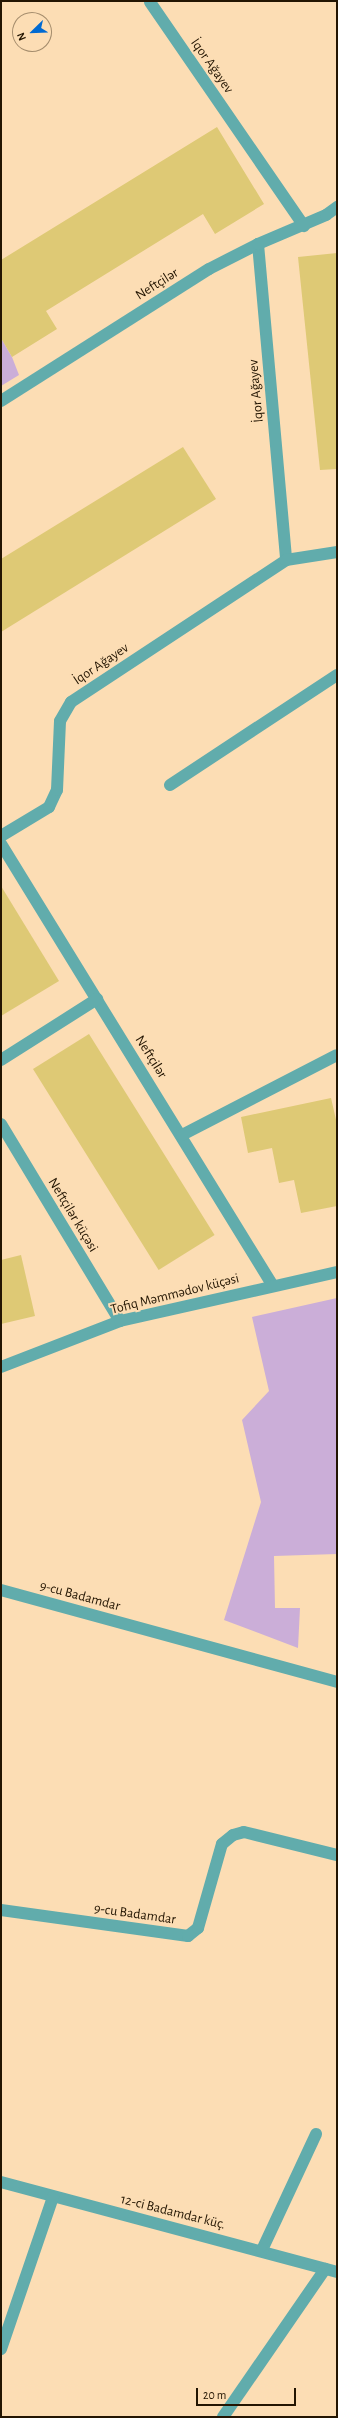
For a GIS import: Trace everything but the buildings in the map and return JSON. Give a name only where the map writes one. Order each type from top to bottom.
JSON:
[{"type":"street","name":"İqor Ağayev","points":[[150,2],[304,226]]},
{"type":"street","name":"Neftçilər","points":[[1,402],[209,269],[258,244],[304,226],[337,207]]},
{"type":"street","name":"İqor Ağayev","points":[[258,244],[286,560]]},
{"type":"street","name":"İqor Ağayev","points":[[1,836],[49,807],[57,790],[60,721],[71,702],[286,560],[337,552]]},
{"type":"street","points":[[170,785],[337,675]]},
{"type":"street","name":"Neftçilər","points":[[1,844],[182,1135],[273,1286]]},
{"type":"street","points":[[1,1060],[97,999]]},
{"type":"street","points":[[182,1135],[337,1055]]},
{"type":"street","name":"Neftçilər küçəsi","points":[[2,1126],[120,1321]]},
{"type":"street","name":"Tofiq Məmmədov küçəsi","points":[[1,1367],[120,1321],[337,1272]]},
{"type":"street","name":"9-cu Badamdar","points":[[1,1590],[337,1682]]},
{"type":"street","name":"9-cu Badamdar","points":[[1,1910],[188,1936],[198,1928],[222,1844],[233,1835],[244,1832],[337,1855]]},
{"type":"street","points":[[262,2250],[316,2134]]},
{"type":"street","name":"12-ci Badamdar küç.","points":[[1,2182],[53,2197],[262,2250],[331,2270]]},
{"type":"street","points":[[1,2348],[53,2197]]},
{"type":"street","points":[[223,2417],[331,2270]]},
{"type":"shaded area","points":[[1,338],[12,357],[19,375],[1,386]]},
{"type":"shaded area","points":[[337,1298],[337,1554],[274,1556],[275,1608],[300,1608],[298,1648],[224,1620],[261,1502],[242,1420],[269,1391],[252,1317]]}]
